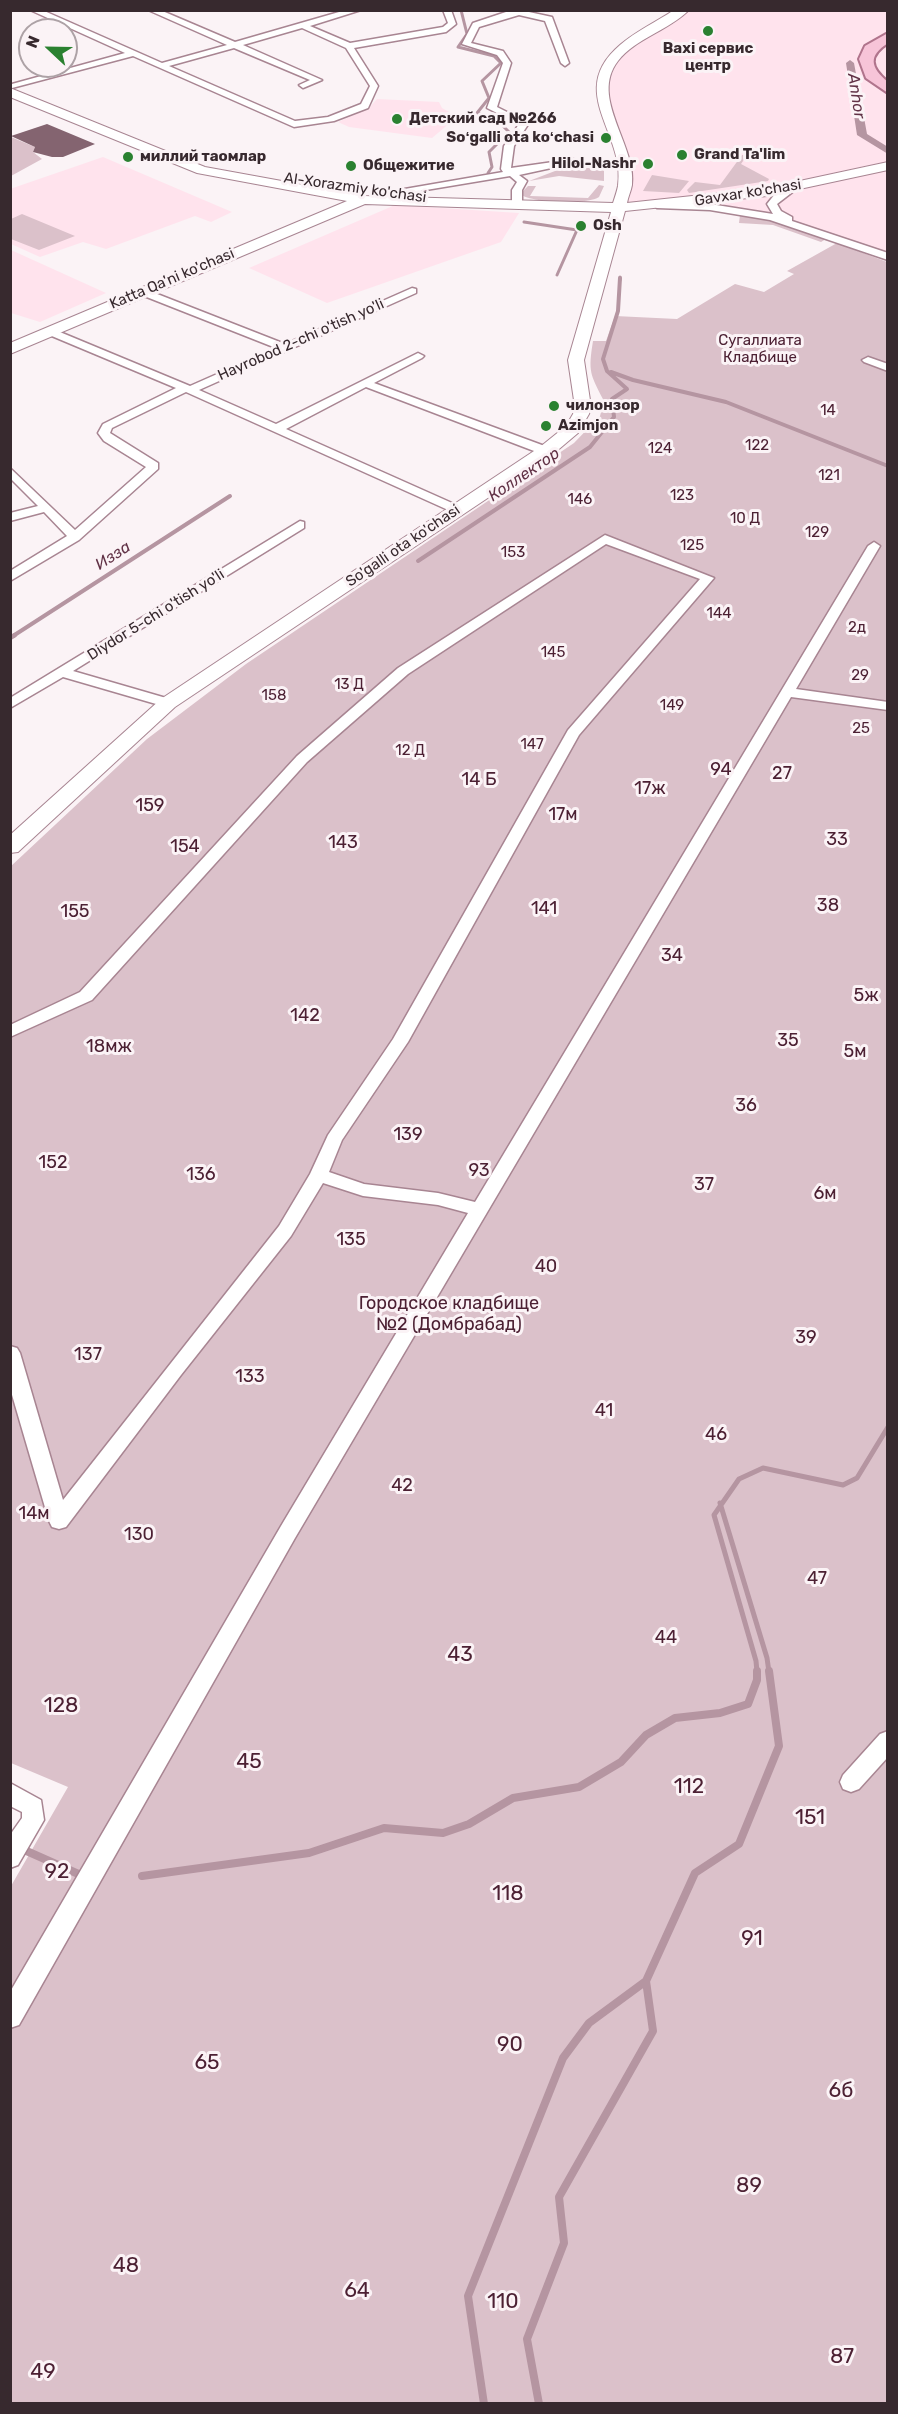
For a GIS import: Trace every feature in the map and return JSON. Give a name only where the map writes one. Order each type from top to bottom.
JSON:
[{"type":"main road","name":"So'galli ota ko'chasi","points":[[10,836],[163,701],[572,429],[583,407],[576,360],[612,209],[613,166],[595,106],[592,77],[599,62],[612,48],[670,10]]},
{"type":"main road","name":"So'galli ota ko'chasi","points":[[542,449],[562,428],[571,413],[573,406],[564,360],[612,209],[625,185],[622,156],[602,94],[605,73],[623,50],[683,10]]},
{"type":"main road","points":[[888,37],[870,49],[866,59],[871,75],[888,89]]},
{"type":"main road","name":"Al-Xorazmiy ko'chasi","points":[[12,88],[27,89],[216,165],[360,197],[517,202],[612,209]]},
{"type":"main road","name":"Al-Xorazmiy ko'chasi","points":[[12,88],[202,170],[360,197],[565,207],[590,213],[612,209]]},
{"type":"main road","name":"Gavxar ko'chasi","points":[[612,209],[785,182],[888,161]]},
{"type":"main road","name":"Gavxar ko'chasi","points":[[612,209],[794,187],[888,166]]},
{"type":"main road","points":[[625,185],[638,196],[674,199]]},
{"type":"main road","name":"Katta Qa'ni ko'chasi","points":[[10,349],[360,197]]},
{"type":"main road","name":"So'galli ota ko'chasi","points":[[10,847],[163,701]]},
{"type":"street","points":[[34,10],[283,119],[304,125],[357,110],[368,103],[374,86],[349,46]]},
{"type":"street","points":[[152,10],[318,80],[303,85]]},
{"type":"street","points":[[162,15],[178,10]]},
{"type":"street","points":[[318,10],[334,16]]},
{"type":"street","points":[[164,65],[357,10]]},
{"type":"street","points":[[301,26],[349,46],[450,27],[447,10]]},
{"type":"street","points":[[509,10],[549,19],[565,63]]},
{"type":"street","points":[[517,202],[517,190],[522,181],[506,169],[509,146],[525,123],[492,108],[507,63],[500,53],[466,44],[476,24],[526,12]]},
{"type":"street","points":[[12,88],[135,53]]},
{"type":"street","points":[[360,197],[574,162]]},
{"type":"street","points":[[794,187],[778,196],[772,204],[777,213],[793,222],[888,257]]},
{"type":"street","points":[[657,205],[720,208],[793,222]]},
{"type":"street","name":"Hayrobod 2-chi o'tish yo'li","points":[[188,389],[412,291]]},
{"type":"street","points":[[143,292],[286,348]]},
{"type":"street","name":"Hayrobod 2-chi o'tish yo'li","points":[[51,332],[188,389],[453,508]]},
{"type":"street","points":[[276,429],[367,384],[369,379],[418,356]]},
{"type":"street","points":[[868,360],[888,368]]},
{"type":"street","points":[[367,384],[542,449]]},
{"type":"street","points":[[10,577],[75,537],[154,466],[108,439],[104,433],[107,426],[188,389]]},
{"type":"street","points":[[10,471],[75,537]]},
{"type":"street","points":[[10,517],[45,508]]},
{"type":"street","name":"Diydor 5-chi o'tish yo'li","points":[[10,704],[64,673],[300,525]]},
{"type":"street","points":[[10,1032],[86,996],[302,759],[403,671],[605,539],[708,578],[573,733],[400,1042],[363,1093],[334,1139],[319,1175],[285,1231],[174,1370],[59,1521],[10,1353]]},
{"type":"street","points":[[10,2016],[282,1542],[874,546]]},
{"type":"street","points":[[64,673],[163,701]]},
{"type":"street","points":[[788,692],[888,706]]},
{"type":"street","points":[[319,1175],[363,1190],[438,1199],[480,1210]]},
{"type":"street","points":[[851,1782],[888,1741]]},
{"type":"street","points":[[10,1793],[33,1807],[33,1820],[10,1857]]},
{"type":"shaded area","points":[[683,11],[887,11],[887,257],[793,222],[696,206],[620,208],[625,185],[602,94],[614,59]]},
{"type":"shaded area","name":"Детский сад №266","points":[[377,99],[439,102],[442,108],[451,113],[444,116],[451,122],[432,138],[349,127],[338,122],[369,108]]},
{"type":"shaded area","points":[[103,157],[232,212],[211,222],[195,216],[106,249],[83,242],[40,257],[11,244],[10,189]]},
{"type":"shaded area","points":[[395,205],[519,213],[501,242],[327,303],[249,268]]},
{"type":"shaded area","points":[[10,250],[106,293],[40,322],[11,313]]},
{"type":"green space","points":[[11,137],[35,147],[33,152],[42,159],[11,176]]},
{"type":"green space","points":[[742,155],[747,155],[741,164],[769,179],[768,181],[689,193],[687,190],[695,182],[720,185]]},
{"type":"green space","points":[[604,161],[604,181],[559,176],[529,181],[555,171]]},
{"type":"green space","points":[[652,175],[689,181],[679,193],[643,191]]},
{"type":"green space","points":[[599,185],[604,186],[599,197],[593,200],[547,201],[520,194],[528,186],[536,186],[530,196],[588,198]]},
{"type":"green space","points":[[22,214],[75,236],[39,250],[11,239],[11,219]]},
{"type":"green space","points":[[740,215],[764,218],[826,239],[821,242],[773,225],[739,223]]},
{"type":"green space","name":"Городское кладбище №2 (Домбрабад)","points":[[837,243],[887,262],[887,2403],[11,2403],[11,1886],[68,1787],[11,1763],[10,867],[147,739],[246,664],[574,443],[600,416],[604,401],[591,372],[593,341],[606,341],[615,316],[677,319],[735,284],[764,292],[794,274],[787,271]]},
{"type":"building","points":[[47,124],[95,144],[63,157],[52,157],[33,152],[35,147],[11,136]]},
{"type":"waterway","name":"Изза","points":[[461,10],[467,34],[458,47],[494,56],[501,63],[482,81],[489,98],[477,113],[497,120],[509,132],[489,152],[492,167],[488,173]]},
{"type":"waterway","name":"Anhor","points":[[850,63],[860,112],[862,135],[888,151]]},
{"type":"waterway","name":"Коллектор","points":[[524,222],[577,230],[557,275]]},
{"type":"waterway","name":"Коллектор","points":[[418,561],[590,447],[614,417],[612,399],[627,389],[607,371],[603,359],[618,311],[620,278]]},
{"type":"waterway","name":"Коллектор","points":[[611,372],[633,380],[726,402],[888,466]]},
{"type":"waterway","name":"Изза","points":[[13,636],[230,496]]},
{"type":"waterway","name":"Изза","points":[[10,638],[15,635]]},
{"type":"waterway","name":"Коллектор","points":[[721,1505],[739,1479],[763,1468],[843,1485],[857,1478],[888,1427]]},
{"type":"waterway","points":[[721,1505],[767,1658],[769,1672]]},
{"type":"waterway","points":[[721,1505],[714,1515],[756,1661],[757,1672]]},
{"type":"waterway","points":[[646,1981],[695,1873],[739,1844],[779,1746],[769,1671]]},
{"type":"waterway","points":[[142,1876],[309,1853],[384,1828],[443,1833],[469,1824],[513,1798],[579,1787],[621,1762],[646,1735],[675,1718],[720,1713],[748,1704],[757,1680],[757,1672]]},
{"type":"waterway","points":[[22,1849],[83,1876]]},
{"type":"waterway","points":[[484,2404],[468,2296],[563,2058],[589,2023],[646,1981]]},
{"type":"waterway","points":[[539,2404],[527,2339],[564,2243],[559,2197],[653,2031],[646,1981]]},
{"type":"place","name":"Baxi сервис центр","points":[[708,31]]},
{"type":"place","name":"Детский сад №266","points":[[397,119]]},
{"type":"place","name":"Soʻgalli ota koʻchasi","points":[[606,138]]},
{"type":"place","name":"Grand Ta'lim","points":[[682,155]]},
{"type":"place","name":"миллий таомлар","points":[[128,157]]},
{"type":"place","name":"Hilol-Nashr","points":[[648,164]]},
{"type":"place","name":"Общежитие","points":[[351,166]]},
{"type":"place","name":"Osh","points":[[581,226]]},
{"type":"place","name":"чилонзор","points":[[554,406]]},
{"type":"place","name":"Azimjon","points":[[546,426]]},
{"type":"park label","name":"Сугаллиата Кладбище","points":[[760,350]]},
{"type":"park label","name":"14","points":[[828,411]]},
{"type":"park label","name":"122","points":[[757,446]]},
{"type":"park label","name":"124","points":[[660,449]]},
{"type":"park label","name":"121","points":[[829,476]]},
{"type":"park label","name":"123","points":[[682,496]]},
{"type":"park label","name":"146","points":[[580,500]]},
{"type":"park label","name":"10 Д","points":[[745,519]]},
{"type":"park label","name":"129","points":[[817,533]]},
{"type":"park label","name":"125","points":[[692,546]]},
{"type":"park label","name":"153","points":[[513,553]]},
{"type":"park label","name":"144","points":[[719,614]]},
{"type":"park label","name":"2д","points":[[857,628]]},
{"type":"park label","name":"145","points":[[553,653]]},
{"type":"park label","name":"29","points":[[860,676]]},
{"type":"park label","name":"13 Д","points":[[349,685]]},
{"type":"park label","name":"158","points":[[274,696]]},
{"type":"park label","name":"149","points":[[672,706]]},
{"type":"park label","name":"25","points":[[861,729]]},
{"type":"park label","name":"147","points":[[532,745]]},
{"type":"park label","name":"12 Д","points":[[410,751]]},
{"type":"park label","name":"94","points":[[721,770]]},
{"type":"park label","name":"27","points":[[782,774]]},
{"type":"park label","name":"14 Б","points":[[479,780]]},
{"type":"park label","name":"17ж","points":[[650,789]]},
{"type":"park label","name":"159","points":[[150,806]]},
{"type":"park label","name":"17м","points":[[563,815]]},
{"type":"park label","name":"33","points":[[837,840]]},
{"type":"park label","name":"143","points":[[343,843]]},
{"type":"park label","name":"154","points":[[185,847]]},
{"type":"park label","name":"38","points":[[828,906]]},
{"type":"park label","name":"141","points":[[544,909]]},
{"type":"park label","name":"155","points":[[75,912]]},
{"type":"park label","name":"34","points":[[672,956]]},
{"type":"park label","name":"5ж","points":[[866,996]]},
{"type":"park label","name":"142","points":[[305,1016]]},
{"type":"park label","name":"35","points":[[788,1041]]},
{"type":"park label","name":"18мж","points":[[109,1047]]},
{"type":"park label","name":"5м","points":[[855,1052]]},
{"type":"park label","name":"36","points":[[746,1106]]},
{"type":"park label","name":"139","points":[[408,1135]]},
{"type":"park label","name":"152","points":[[53,1163]]},
{"type":"park label","name":"93","points":[[479,1171]]},
{"type":"park label","name":"136","points":[[201,1175]]},
{"type":"park label","name":"37","points":[[704,1185]]},
{"type":"park label","name":"6м","points":[[825,1194]]},
{"type":"park label","name":"135","points":[[351,1240]]},
{"type":"park label","name":"40","points":[[546,1267]]},
{"type":"park label","name":"39","points":[[806,1338]]},
{"type":"park label","name":"137","points":[[88,1355]]},
{"type":"park label","name":"133","points":[[250,1377]]},
{"type":"park label","name":"41","points":[[604,1411]]},
{"type":"park label","name":"46","points":[[716,1435]]},
{"type":"park label","name":"42","points":[[402,1486]]},
{"type":"park label","name":"14м","points":[[34,1514]]},
{"type":"park label","name":"130","points":[[139,1535]]},
{"type":"park label","name":"47","points":[[817,1579]]},
{"type":"park label","name":"44","points":[[666,1638]]},
{"type":"park label","name":"43","points":[[460,1655]]},
{"type":"park label","name":"128","points":[[61,1706]]},
{"type":"park label","name":"45","points":[[249,1762]]},
{"type":"park label","name":"112","points":[[689,1787]]},
{"type":"park label","name":"151","points":[[810,1818]]},
{"type":"park label","name":"92","points":[[57,1872]]},
{"type":"park label","name":"118","points":[[508,1894]]},
{"type":"park label","name":"91","points":[[752,1939]]},
{"type":"park label","name":"90","points":[[510,2045]]},
{"type":"park label","name":"65","points":[[207,2063]]},
{"type":"park label","name":"6б","points":[[841,2091]]},
{"type":"park label","name":"89","points":[[749,2186]]},
{"type":"park label","name":"48","points":[[126,2266]]},
{"type":"park label","name":"64","points":[[357,2291]]},
{"type":"park label","name":"110","points":[[503,2302]]},
{"type":"park label","name":"87","points":[[842,2357]]},
{"type":"park label","name":"49","points":[[43,2372]]}]
